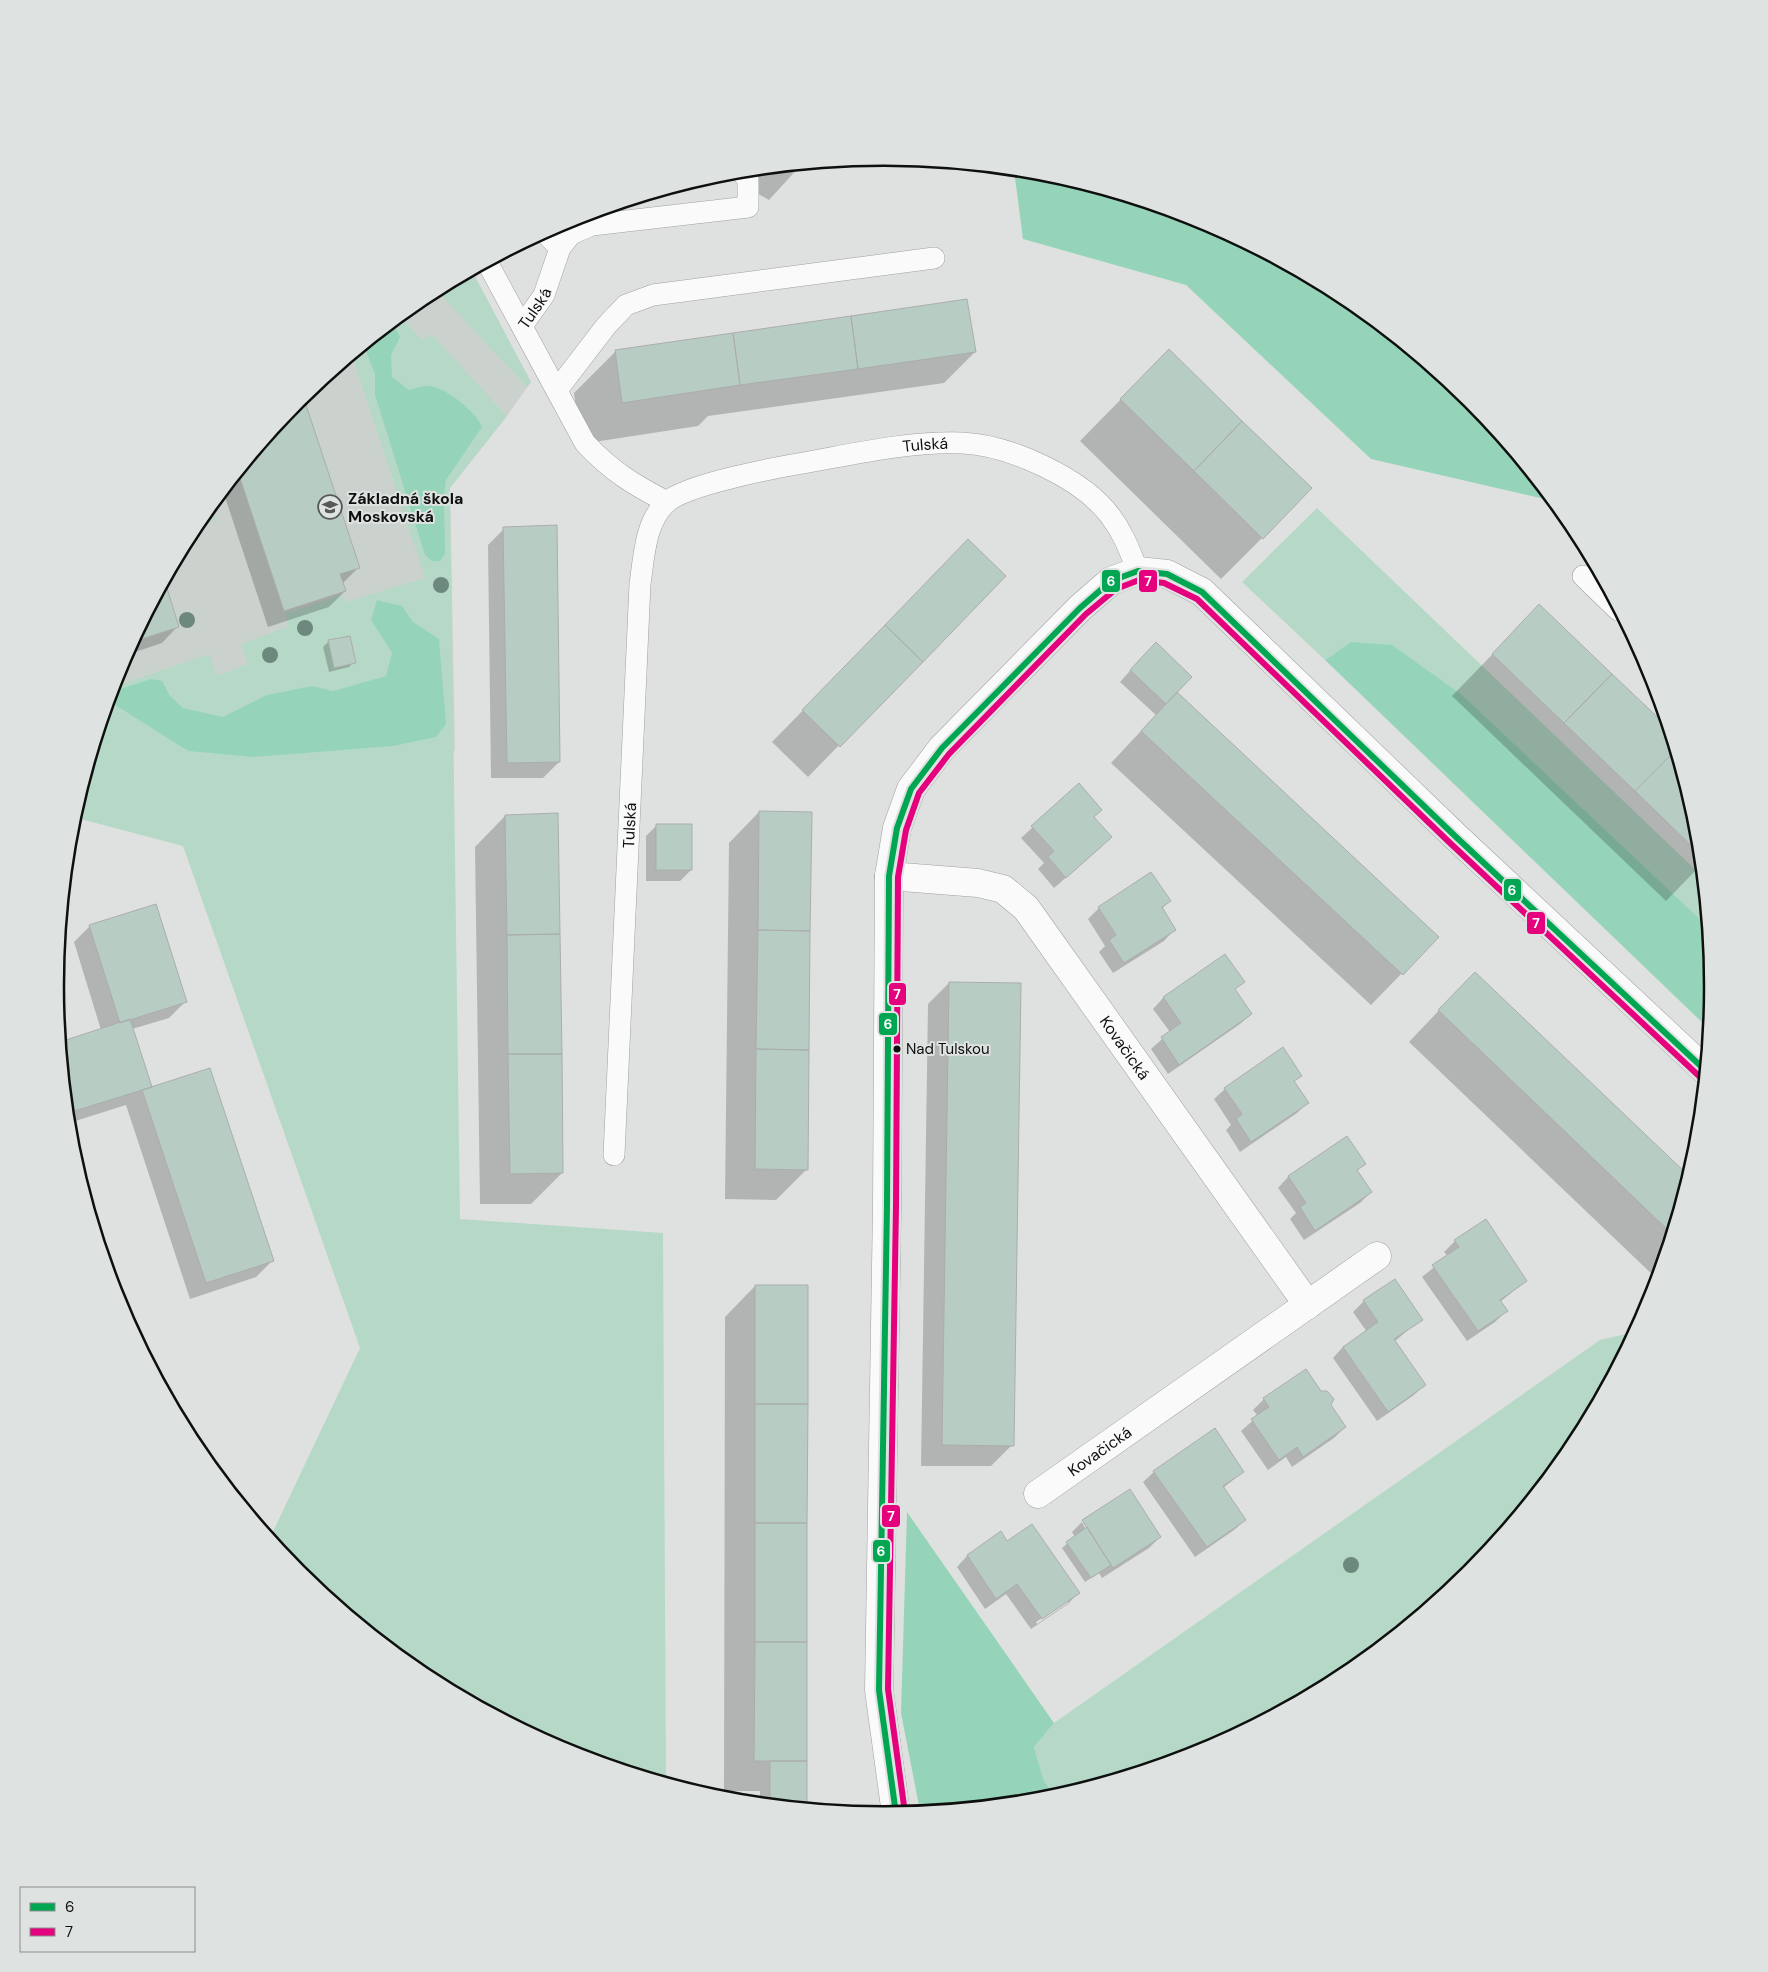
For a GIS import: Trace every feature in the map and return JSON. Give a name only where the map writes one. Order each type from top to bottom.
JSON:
[{"type":"street","points":[[895,1806],[879,1690],[887,1197],[889,876],[897,828],[911,789],[942,748],[1080,608],[1111,581],[1138,571],[1167,574],[1202,592],[1483,863],[1700,1065]]},
{"type":"street","name":"Kovačická","points":[[889,876],[978,883],[1002,890],[1026,908],[1308,1305]]},
{"type":"street","name":"Kovačická","points":[[1038,1494],[1377,1256]]},
{"type":"lane","name":"Tulská","points":[[667,502],[625,480],[604,464],[585,443],[522,326],[544,294],[560,248],[571,234],[592,225],[748,207],[747,178]]},
{"type":"lane","points":[[549,237],[560,248]]},
{"type":"lane","points":[[557,390],[606,326],[626,306],[653,295],[934,258]]},
{"type":"lane","points":[[491,267],[522,326]]},
{"type":"lane","name":"Tulská","points":[[614,1155],[640,584],[652,524],[667,502],[726,479],[779,467],[928,444],[963,443],[1024,458],[1084,490],[1110,515],[1125,538],[1138,571]]},
{"type":"lane","points":[[1583,576],[1607,599]]},
{"type":"shaded area","name":"Základná škola Moskovská","points":[[475,276],[531,382],[507,416],[450,488],[455,751],[112,710],[148,623],[174,576],[202,530],[267,445],[343,369],[428,304]]},
{"type":"green space","points":[[1015,177],[1096,194],[1148,209],[1198,228],[1247,250],[1340,304],[1425,369],[1501,445],[1544,499],[1371,459],[1186,285],[1023,239]]},
{"type":"green space","points":[[475,276],[531,382],[527,387],[441,296]]},
{"type":"green space","points":[[405,321],[421,339],[432,335],[507,416],[450,488],[460,1219],[663,1233],[666,1776],[620,1763],[570,1744],[521,1722],[428,1668],[343,1603],[272,1533],[360,1348],[183,846],[82,819],[107,722],[121,684],[209,654],[217,676],[248,664],[241,644],[289,626],[285,614],[343,595],[345,602],[425,578],[354,360]]},
{"type":"green space","points":[[395,328],[400,337],[391,355],[392,377],[409,390],[427,386],[436,387],[444,391],[468,408],[482,427],[446,480],[444,497],[445,554],[440,561],[432,561],[425,555],[375,395],[375,374],[366,351]]},
{"type":"green space","points":[[1317,508],[1695,870],[1701,921],[1677,899],[1351,642],[1325,660],[1242,582]]},
{"type":"green space","points":[[214,514],[216,520],[208,522]]},
{"type":"green space","points":[[377,600],[402,606],[413,622],[439,639],[446,724],[436,737],[393,746],[254,757],[188,751],[114,704],[119,689],[151,679],[162,681],[170,696],[183,708],[223,717],[267,695],[312,686],[333,691],[386,676],[392,653],[371,620]]},
{"type":"green space","points":[[1351,642],[1392,645],[1462,695],[1701,920],[1704,986],[1703,1023],[1325,660]]},
{"type":"green space","points":[[1627,1334],[1594,1396],[1566,1442],[1501,1527],[1425,1603],[1340,1668],[1247,1722],[1198,1744],[1148,1763],[1050,1789],[1044,1781],[1034,1747],[1054,1723],[1600,1340]]},
{"type":"green space","points":[[907,1512],[1054,1723],[1034,1747],[1044,1781],[1050,1789],[991,1799],[919,1805],[901,1713]]},
{"type":"building","points":[[967,299],[976,352],[858,369],[851,316]]},
{"type":"building","points":[[851,316],[858,369],[740,385],[733,333]]},
{"type":"building","points":[[733,333],[740,385],[622,403],[615,350]]},
{"type":"building","points":[[1169,349],[1242,421],[1194,471],[1120,399]]},
{"type":"building","points":[[306,404],[360,568],[340,574],[346,591],[284,611],[240,478],[267,445]]},
{"type":"building","points":[[1242,421],[1312,488],[1263,539],[1194,471]]},
{"type":"building","points":[[557,525],[560,762],[507,763],[503,527]]},
{"type":"building","points":[[968,539],[1006,576],[923,662],[885,625]]},
{"type":"building","points":[[167,589],[179,627],[141,639]]},
{"type":"building","points":[[1539,604],[1612,674],[1564,723],[1492,654]]},
{"type":"building","points":[[885,625],[923,662],[840,747],[802,710]]},
{"type":"building","points":[[350,636],[356,663],[334,668],[328,640]]},
{"type":"building","points":[[1156,642],[1192,677],[1166,704],[1130,670]]},
{"type":"building","points":[[1612,674],[1660,719],[1671,755],[1635,791],[1564,723]]},
{"type":"building","points":[[1177,692],[1439,937],[1403,975],[1141,731]]},
{"type":"building","points":[[1671,755],[1691,846],[1635,791]]},
{"type":"building","points":[[1079,783],[1102,810],[1094,817],[1112,837],[1066,878],[1048,857],[1054,851],[1031,826]]},
{"type":"building","points":[[759,811],[812,812],[810,931],[758,930]]},
{"type":"building","points":[[558,813],[560,934],[507,935],[505,815]]},
{"type":"building","points":[[656,824],[692,824],[692,870],[656,870]]},
{"type":"building","points":[[1151,872],[1171,901],[1162,907],[1176,930],[1124,963],[1109,940],[1116,935],[1098,907]]},
{"type":"building","points":[[156,904],[187,1002],[120,1023],[89,925]]},
{"type":"building","points":[[758,930],[810,931],[809,1050],[756,1049]]},
{"type":"building","points":[[560,934],[562,1054],[508,1054],[507,935]]},
{"type":"building","points":[[1225,954],[1245,982],[1235,989],[1252,1014],[1179,1065],[1161,1037],[1181,1023],[1163,997]]},
{"type":"building","points":[[1475,972],[1683,1170],[1667,1229],[1438,1010]]},
{"type":"building","points":[[949,982],[1021,983],[1014,1446],[942,1445]]},
{"type":"building","points":[[130,1019],[152,1087],[74,1111],[66,1040]]},
{"type":"building","points":[[1283,1047],[1302,1076],[1294,1081],[1309,1103],[1251,1142],[1236,1119],[1242,1114],[1224,1088]]},
{"type":"building","points":[[756,1049],[809,1050],[808,1170],[755,1169]]},
{"type":"building","points":[[508,1054],[562,1054],[563,1173],[510,1174]]},
{"type":"building","points":[[210,1068],[274,1261],[206,1283],[142,1090]]},
{"type":"building","points":[[1347,1136],[1366,1164],[1357,1170],[1372,1192],[1315,1231],[1300,1207],[1306,1203],[1288,1176]]},
{"type":"building","points":[[1486,1219],[1527,1281],[1500,1300],[1508,1311],[1478,1331],[1432,1265],[1459,1247],[1454,1240]]},
{"type":"building","points":[[1395,1279],[1423,1320],[1394,1339],[1426,1385],[1388,1412],[1343,1347],[1378,1322],[1363,1300]]},
{"type":"building","points":[[755,1285],[808,1285],[808,1404],[755,1404]]},
{"type":"building","points":[[1306,1369],[1321,1391],[1327,1391],[1334,1399],[1331,1405],[1346,1427],[1303,1457],[1297,1447],[1279,1460],[1251,1419],[1269,1407],[1263,1398]]},
{"type":"building","points":[[755,1404],[808,1404],[807,1523],[755,1523]]},
{"type":"building","points":[[1215,1428],[1244,1472],[1223,1486],[1246,1520],[1207,1547],[1153,1471]]},
{"type":"building","points":[[1130,1489],[1161,1537],[1113,1568],[1082,1520]]},
{"type":"building","points":[[755,1523],[807,1523],[807,1642],[755,1642]]},
{"type":"building","points":[[1032,1524],[1080,1593],[1042,1619],[1017,1584],[996,1599],[967,1555],[1001,1531],[1007,1541]]},
{"type":"building","points":[[1087,1527],[1111,1565],[1091,1578],[1066,1542]]},
{"type":"building","points":[[755,1642],[807,1642],[807,1761],[754,1761]]},
{"type":"building","points":[[770,1761],[807,1761],[807,1802],[770,1798]]},
{"type":"transit line","name":"6","points":[[895,1806],[879,1690],[887,1206],[889,876],[897,828],[911,789],[942,748],[1080,608],[1111,581],[1138,571],[1167,574],[1202,592],[1455,836],[1700,1065]]},
{"type":"transit line","name":"7","points":[[904,1805],[888,1689],[896,1206],[898,877],[906,830],[919,793],[949,754],[1086,614],[1116,589],[1139,580],[1164,583],[1197,599],[1449,842],[1699,1076]]},
{"type":"place","name":"Základná škola Moskovská","points":[[330,507]]},
{"type":"place","name":"Nad Tulskou","points":[[897,1049]]}]
